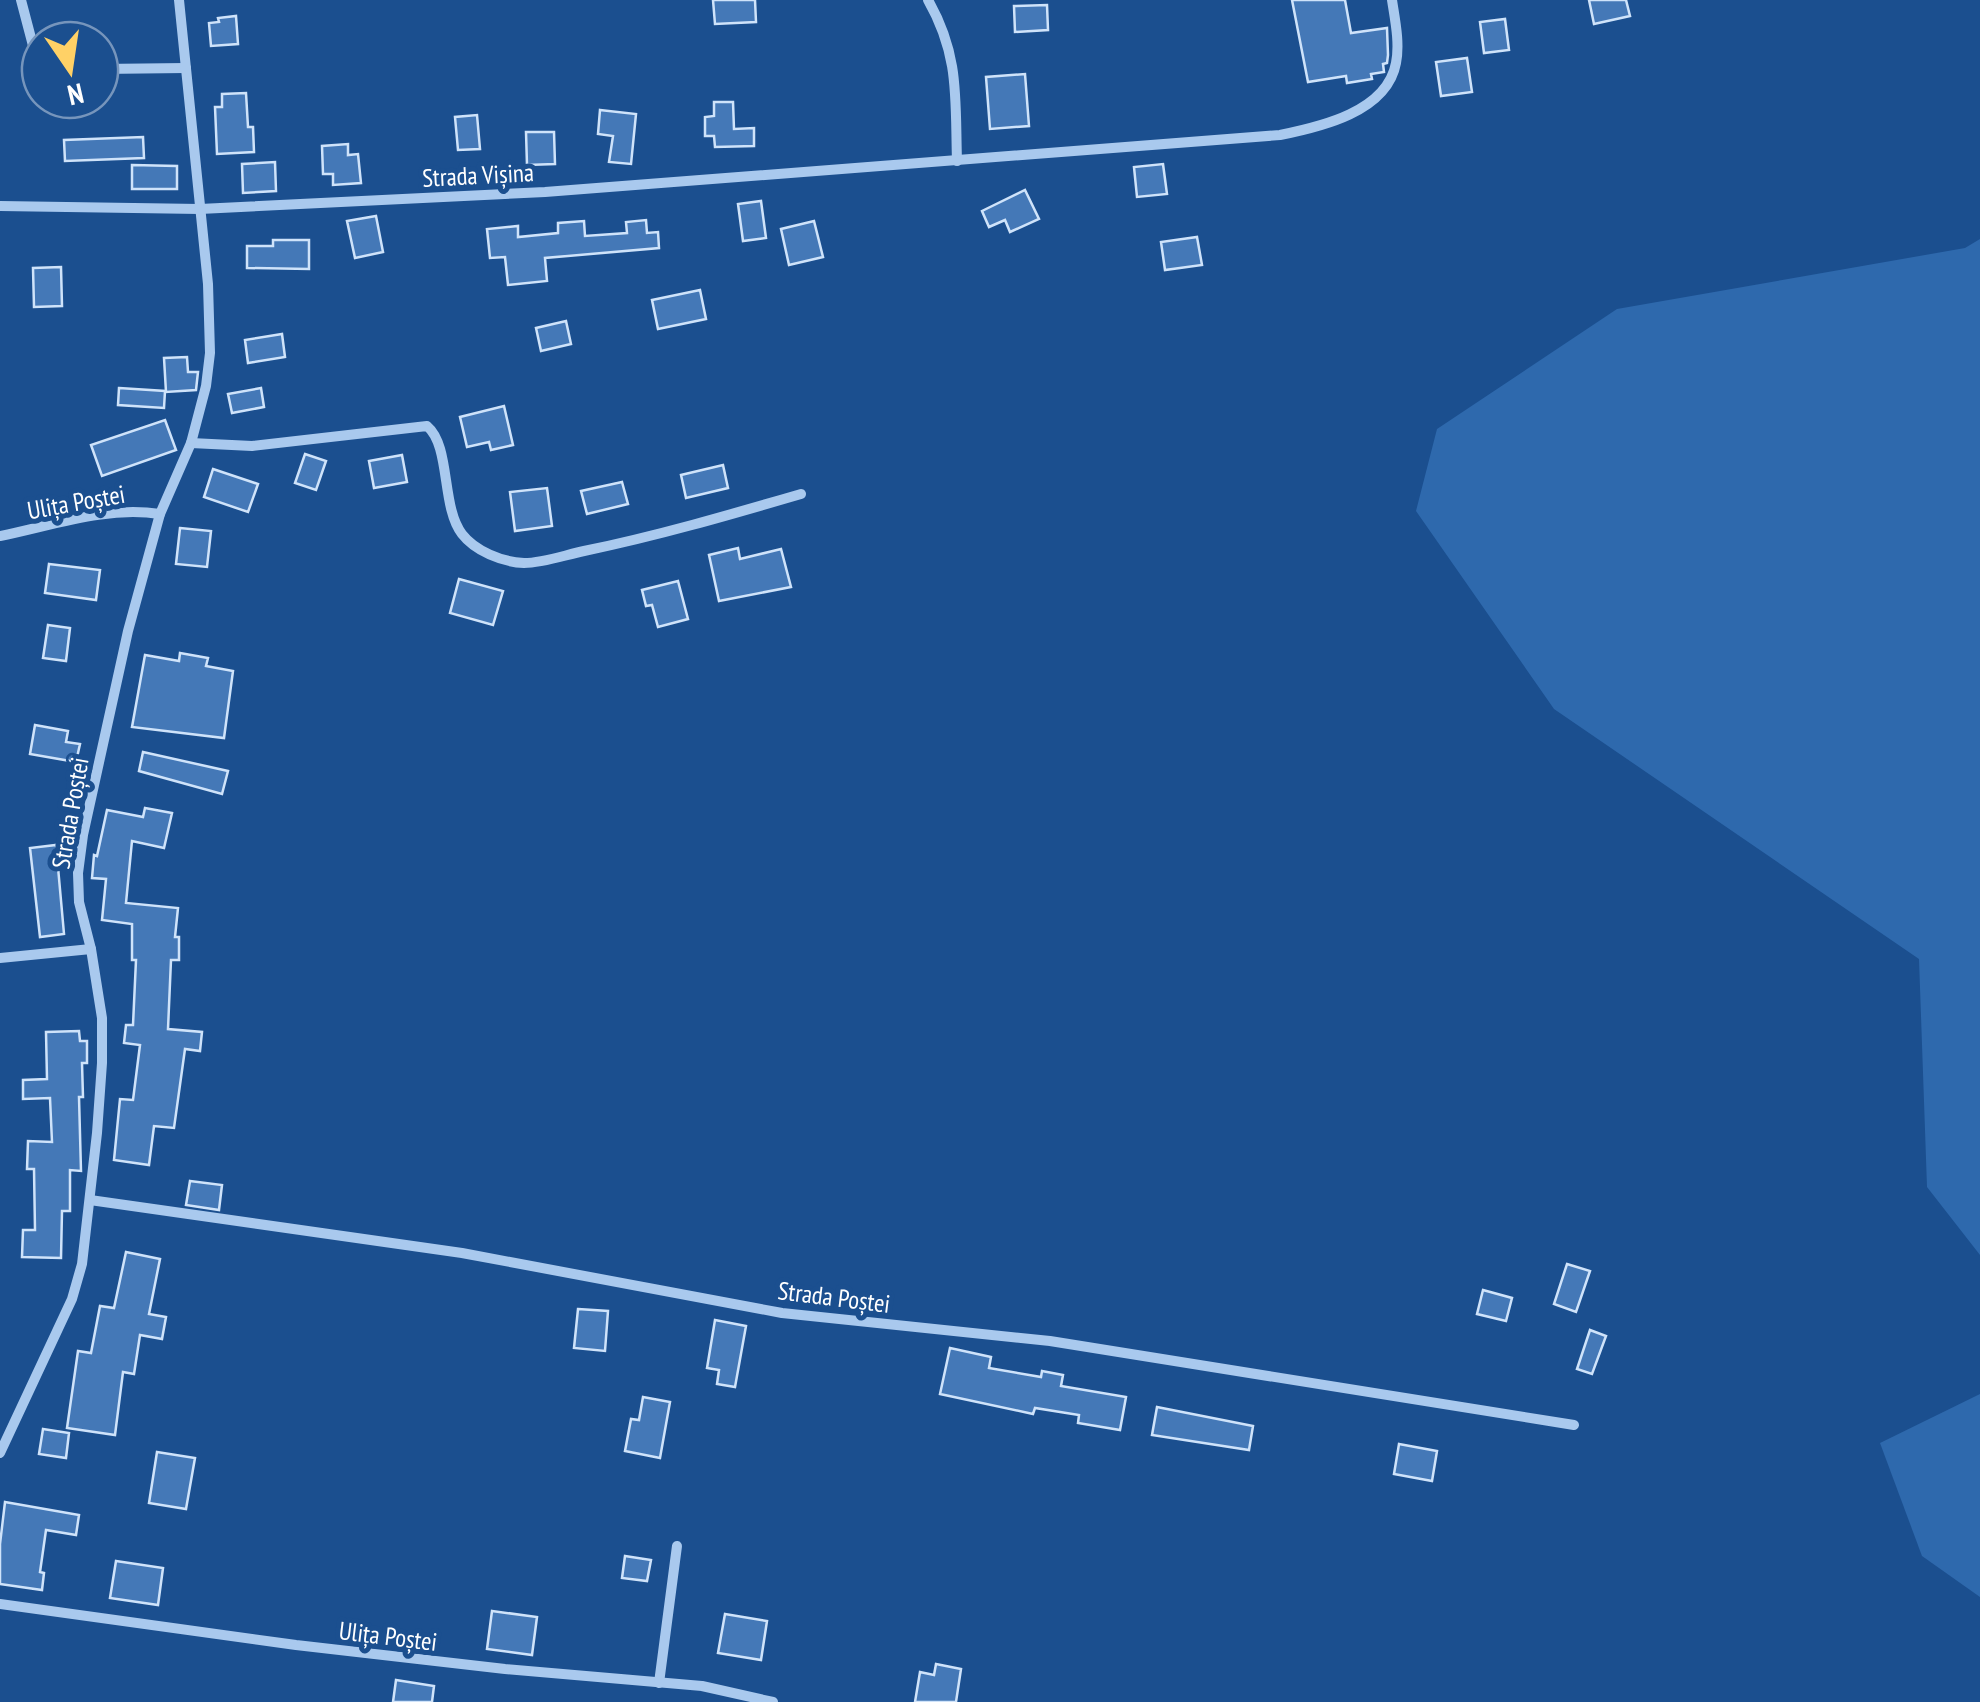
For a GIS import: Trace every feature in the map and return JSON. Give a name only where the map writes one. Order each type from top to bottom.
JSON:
[{"type":"street","name":"Strada Poștei","points":[[0,1453],[72,1299],[82,1264],[102,1063],[102,1018],[79,902],[83,836],[128,631],[160,514],[192,443],[210,353],[208,284],[179,0]]},
{"type":"street","points":[[928,0],[950,44],[957,162]]},
{"type":"street","name":"Strada Vișina","points":[[0,206],[200,209],[545,192],[1263,138],[1319,126],[1371,100],[1394,72],[1398,48],[1392,0]]},
{"type":"street","points":[[120,69],[186,68]]},
{"type":"street","points":[[192,443],[252,446],[427,426],[436,435],[450,504],[461,534],[483,551],[504,560],[526,563],[623,544],[801,494]]},
{"type":"street","name":"Ulița Poștei","points":[[0,536],[104,512],[136,510],[160,514]]},
{"type":"street","points":[[0,958],[91,949]]},
{"type":"street","name":"Strada Poștei","points":[[90,1200],[462,1253],[782,1313],[1050,1341],[1574,1425]]},
{"type":"street","points":[[659,1682],[677,1546]]},
{"type":"street","name":"Ulița Poștei","points":[[0,1604],[296,1645],[702,1686],[772,1702]]},
{"type":"shaded area","points":[[1980,239],[1980,1255],[1927,1187],[1919,959],[1554,709],[1416,511],[1437,429],[1617,309],[1965,248]]},
{"type":"shaded area","points":[[1980,1394],[1980,1597],[1922,1556],[1880,1443]]},
{"type":"building","points":[[713,0],[755,0],[756,22],[715,24]]},
{"type":"building","points":[[1292,0],[1345,0],[1351,33],[1387,28],[1384,72],[1371,74],[1372,79],[1347,83],[1346,76],[1308,82]]},
{"type":"building","points":[[1589,0],[1626,0],[1630,16],[1594,24]]},
{"type":"building","points":[[1047,5],[1048,30],[1015,32],[1014,6]]},
{"type":"building","points":[[236,16],[238,44],[211,46],[209,23]]},
{"type":"building","points":[[1505,19],[1509,50],[1484,53],[1480,22]]},
{"type":"building","points":[[1467,58],[1472,92],[1441,96],[1436,62]]},
{"type":"building","points":[[1025,74],[1029,126],[990,129],[986,77]]},
{"type":"building","points":[[246,93],[254,152],[217,154],[215,107],[222,107],[222,94]]},
{"type":"building","points":[[714,102],[733,102],[734,129],[754,128],[754,146],[715,147],[714,136],[705,136],[705,117],[714,116]]},
{"type":"building","points":[[600,110],[636,114],[631,164],[609,162],[613,136],[598,134]]},
{"type":"building","points":[[477,115],[480,149],[458,150],[455,117]]},
{"type":"building","points":[[526,132],[554,132],[555,164],[527,165]]},
{"type":"building","points":[[143,137],[144,158],[65,161],[64,140]]},
{"type":"building","points":[[348,144],[348,155],[358,154],[361,183],[333,185],[333,174],[323,174],[322,146]]},
{"type":"building","points":[[275,162],[276,191],[243,193],[242,164]]},
{"type":"building","points":[[1163,164],[1167,194],[1137,197],[1134,167]]},
{"type":"building","points":[[132,165],[177,166],[177,189],[132,189]]},
{"type":"building","points":[[1025,190],[1039,219],[1010,232],[1005,220],[989,227],[982,211]]},
{"type":"building","points":[[761,201],[766,238],[743,241],[738,204]]},
{"type":"building","points":[[376,216],[383,252],[355,258],[347,221]]},
{"type":"building","points":[[646,220],[647,233],[658,232],[659,248],[545,258],[547,281],[508,285],[505,257],[490,258],[487,229],[518,226],[518,237],[558,233],[558,223],[584,221],[585,236],[627,233],[626,222]]},
{"type":"building","points":[[814,221],[823,257],[789,265],[781,229]]},
{"type":"building","points":[[1197,237],[1202,265],[1165,270],[1161,242]]},
{"type":"building","points":[[273,240],[309,240],[309,269],[247,268],[247,246],[273,246]]},
{"type":"building","points":[[61,267],[62,306],[34,307],[33,268]]},
{"type":"building","points":[[700,290],[706,319],[658,329],[652,300]]},
{"type":"building","points":[[566,321],[571,344],[541,351],[536,328]]},
{"type":"building","points":[[282,334],[285,357],[248,363],[245,340]]},
{"type":"building","points":[[187,357],[188,372],[198,372],[196,390],[166,392],[164,358]]},
{"type":"building","points":[[119,388],[165,391],[164,408],[118,405]]},
{"type":"building","points":[[261,388],[264,407],[232,413],[228,394]]},
{"type":"building","points":[[504,406],[513,445],[491,450],[489,442],[467,447],[460,417]]},
{"type":"building","points":[[165,420],[176,450],[102,476],[91,445]]},
{"type":"building","points":[[305,454],[326,461],[316,490],[295,483]]},
{"type":"building","points":[[402,455],[407,482],[374,488],[369,461]]},
{"type":"building","points":[[723,465],[728,488],[686,498],[681,475]]},
{"type":"building","points":[[213,469],[258,484],[248,512],[204,497]]},
{"type":"building","points":[[622,482],[628,504],[587,514],[581,491]]},
{"type":"building","points":[[547,488],[552,526],[515,531],[510,492]]},
{"type":"building","points":[[180,528],[211,531],[207,567],[176,564]]},
{"type":"building","points":[[738,548],[740,559],[781,549],[791,587],[719,601],[709,555]]},
{"type":"building","points":[[49,564],[100,570],[96,600],[45,593]]},
{"type":"building","points":[[459,579],[503,591],[493,625],[450,613]]},
{"type":"building","points":[[678,581],[688,619],[658,627],[652,605],[646,606],[642,590]]},
{"type":"building","points":[[48,625],[70,628],[66,661],[43,658]]},
{"type":"building","points":[[180,653],[208,658],[206,666],[233,671],[224,738],[132,727],[145,655],[179,661]]},
{"type":"building","points":[[35,725],[68,731],[66,742],[80,744],[76,762],[30,754]]},
{"type":"building","points":[[143,752],[228,771],[222,794],[139,771]]},
{"type":"building","points":[[145,808],[172,813],[164,848],[132,841],[126,903],[178,908],[175,937],[179,937],[179,960],[171,960],[168,1029],[202,1032],[200,1051],[185,1049],[174,1128],[154,1126],[149,1165],[114,1160],[120,1099],[133,1100],[140,1045],[124,1043],[126,1025],[133,1025],[136,960],[132,960],[132,924],[102,920],[106,879],[92,878],[94,855],[97,856],[107,810],[143,817]]},
{"type":"building","points":[[56,845],[64,934],[40,937],[30,848]]},
{"type":"building","points":[[79,1031],[80,1041],[87,1041],[87,1063],[82,1063],[83,1097],[79,1097],[81,1171],[70,1170],[70,1211],[62,1211],[61,1258],[22,1257],[23,1230],[35,1230],[34,1169],[27,1169],[28,1141],[52,1142],[50,1098],[23,1099],[23,1080],[47,1079],[46,1032]]},
{"type":"building","points":[[190,1181],[222,1185],[219,1210],[186,1205]]},
{"type":"building","points":[[126,1252],[160,1259],[149,1314],[166,1317],[162,1339],[140,1335],[134,1374],[123,1372],[115,1435],[67,1428],[78,1351],[91,1353],[100,1306],[114,1308]]},
{"type":"building","points":[[1567,1264],[1590,1271],[1576,1312],[1554,1304]]},
{"type":"building","points":[[1483,1290],[1512,1298],[1506,1321],[1477,1314]]},
{"type":"building","points":[[578,1309],[608,1311],[605,1351],[574,1348]]},
{"type":"building","points":[[715,1320],[746,1326],[735,1387],[717,1384],[719,1370],[707,1368]]},
{"type":"building","points":[[1590,1330],[1606,1336],[1592,1374],[1577,1369]]},
{"type":"building","points":[[950,1348],[991,1357],[989,1368],[1041,1377],[1042,1371],[1063,1375],[1061,1386],[1126,1397],[1120,1430],[1078,1423],[1079,1415],[1035,1408],[1033,1414],[940,1394]]},
{"type":"building","points":[[643,1397],[670,1402],[660,1458],[625,1451],[631,1419],[639,1420]]},
{"type":"building","points":[[1157,1407],[1253,1426],[1249,1450],[1152,1435]]},
{"type":"building","points":[[43,1429],[69,1433],[66,1458],[39,1454]]},
{"type":"building","points":[[1399,1444],[1437,1451],[1432,1481],[1394,1474]]},
{"type":"building","points":[[157,1452],[195,1458],[186,1509],[149,1503]]},
{"type":"building","points":[[5,1502],[79,1515],[76,1535],[46,1530],[40,1572],[44,1573],[42,1590],[0,1584]]},
{"type":"building","points":[[625,1556],[651,1560],[647,1581],[622,1578]]},
{"type":"building","points":[[116,1561],[163,1568],[158,1605],[110,1598]]},
{"type":"building","points":[[492,1611],[537,1617],[532,1655],[487,1649]]},
{"type":"building","points":[[725,1614],[767,1621],[761,1660],[718,1653]]},
{"type":"building","points":[[936,1664],[961,1669],[956,1702],[915,1702],[920,1672],[934,1675]]},
{"type":"building","points":[[396,1680],[434,1686],[432,1702],[393,1702]]}]
